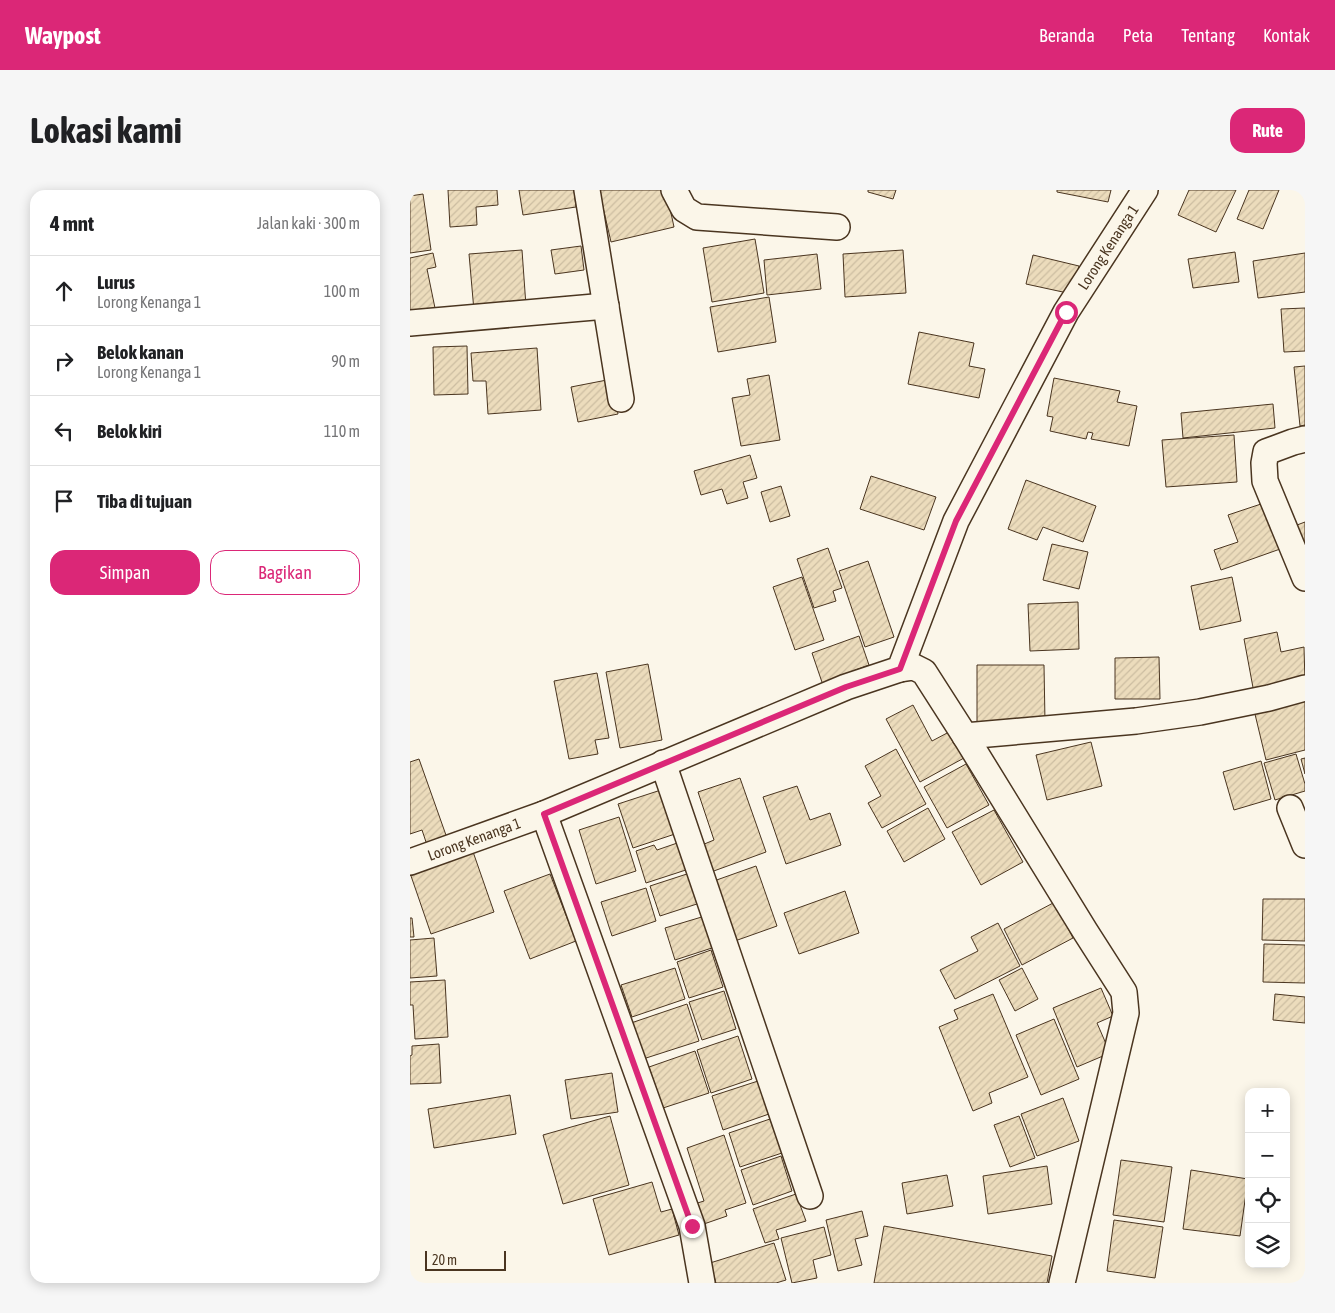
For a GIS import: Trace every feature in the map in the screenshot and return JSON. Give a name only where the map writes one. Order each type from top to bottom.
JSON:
[{"type":"street","points":[[587,190],[621,399]]},
{"type":"street","points":[[674,190],[684,209],[697,217],[837,227]]},
{"type":"street","name":"Lorong Kenanga 1","points":[[410,862],[544,814],[846,687],[900,669],[956,521],[1066,312],[1145,190]]},
{"type":"street","points":[[410,323],[606,306]]},
{"type":"street","points":[[1305,439],[1266,452],[1264,462],[1265,482],[1305,578]]},
{"type":"street","points":[[900,669],[914,667],[924,672],[1124,992],[1126,1013],[1062,1283]]},
{"type":"street","points":[[965,736],[1136,721],[1200,712],[1269,698],[1305,688]]},
{"type":"street","points":[[663,763],[810,1196]]},
{"type":"street","points":[[1290,808],[1305,845]]},
{"type":"street","points":[[544,814],[692,1226],[702,1283]]},
{"type":"building","points":[[448,190],[497,190],[498,205],[476,207],[477,225],[450,227]]},
{"type":"building","points":[[519,190],[574,190],[576,207],[523,215]]},
{"type":"building","points":[[599,190],[666,190],[674,227],[611,242]]},
{"type":"building","points":[[868,190],[896,190],[893,199],[868,192]]},
{"type":"building","points":[[1057,190],[1111,190],[1108,202],[1057,192]]},
{"type":"building","points":[[1189,190],[1236,190],[1216,232],[1178,215]]},
{"type":"building","points":[[1249,190],[1279,190],[1263,229],[1237,219]]},
{"type":"building","points":[[423,194],[431,250],[410,253],[410,196]]},
{"type":"building","points":[[755,239],[764,293],[712,302],[703,248]]},
{"type":"building","points":[[581,246],[584,270],[555,274],[551,250]]},
{"type":"building","points":[[522,250],[526,306],[474,311],[469,254]]},
{"type":"building","points":[[903,250],[906,293],[845,297],[843,254]]},
{"type":"building","points":[[1235,252],[1239,282],[1193,288],[1188,259]]},
{"type":"building","points":[[433,253],[436,267],[427,269],[436,313],[410,315],[410,258]]},
{"type":"building","points":[[1305,253],[1305,292],[1258,298],[1253,261]]},
{"type":"building","points":[[817,254],[821,289],[767,295],[764,260]]},
{"type":"building","points":[[1033,255],[1079,266],[1072,294],[1026,284]]},
{"type":"building","points":[[769,297],[776,342],[718,352],[710,307]]},
{"type":"building","points":[[1305,308],[1305,351],[1284,352],[1281,309]]},
{"type":"building","points":[[919,332],[974,343],[969,366],[985,369],[979,398],[908,384]]},
{"type":"building","points":[[467,346],[468,394],[434,395],[433,347]]},
{"type":"building","points":[[537,348],[541,410],[488,414],[486,381],[473,381],[471,353]]},
{"type":"building","points":[[1305,366],[1305,425],[1300,426],[1294,367]]},
{"type":"building","points":[[769,375],[780,440],[741,446],[732,398],[750,395],[747,379]]},
{"type":"building","points":[[1054,378],[1120,391],[1117,402],[1137,406],[1129,446],[1091,439],[1093,433],[1088,432],[1086,439],[1050,431],[1053,417],[1047,416]]},
{"type":"building","points":[[612,379],[618,414],[578,422],[571,387]]},
{"type":"building","points":[[1273,404],[1275,428],[1183,438],[1181,413]]},
{"type":"building","points":[[1234,435],[1237,482],[1166,487],[1162,440]]},
{"type":"building","points":[[750,455],[757,478],[743,482],[748,498],[727,504],[722,489],[701,495],[694,471]]},
{"type":"building","points":[[871,476],[936,497],[924,530],[860,509]]},
{"type":"building","points":[[1026,480],[1096,506],[1083,542],[1043,527],[1037,540],[1008,529]]},
{"type":"building","points":[[781,486],[790,516],[770,522],[761,492]]},
{"type":"building","points":[[1267,502],[1283,548],[1221,570],[1214,550],[1238,542],[1228,515]]},
{"type":"building","points":[[1305,522],[1305,547],[1297,525]]},
{"type":"building","points":[[1052,544],[1088,552],[1079,589],[1043,580]]},
{"type":"building","points":[[828,548],[842,588],[833,591],[836,601],[814,608],[797,559]]},
{"type":"building","points":[[868,561],[894,637],[865,647],[839,571]]},
{"type":"building","points":[[802,577],[824,640],[795,650],[773,587]]},
{"type":"building","points":[[1232,577],[1241,621],[1200,630],[1191,586]]},
{"type":"building","points":[[1078,602],[1079,649],[1030,651],[1028,604]]},
{"type":"building","points":[[1277,632],[1281,652],[1304,647],[1305,683],[1254,693],[1244,639]]},
{"type":"building","points":[[859,636],[869,665],[853,671],[856,680],[825,691],[812,653]]},
{"type":"building","points":[[1159,657],[1160,699],[1115,699],[1115,658]]},
{"type":"building","points":[[648,664],[662,740],[620,748],[606,672]]},
{"type":"building","points":[[977,665],[1044,665],[1045,722],[977,723]]},
{"type":"building","points":[[597,673],[609,738],[595,740],[598,754],[569,759],[554,681]]},
{"type":"building","points":[[1305,698],[1305,750],[1266,760],[1254,710]]},
{"type":"building","points":[[913,705],[932,741],[949,732],[964,758],[920,782],[886,719]]},
{"type":"building","points":[[1091,742],[1102,786],[1047,800],[1036,755]]},
{"type":"building","points":[[896,749],[926,804],[882,828],[868,803],[881,796],[865,766]]},
{"type":"building","points":[[1296,754],[1305,784],[1305,791],[1275,800],[1264,763]]},
{"type":"building","points":[[1305,758],[1305,774],[1301,759]]},
{"type":"building","points":[[419,759],[447,838],[427,845],[422,830],[410,834],[410,762]]},
{"type":"building","points":[[1261,761],[1271,799],[1234,810],[1223,772]]},
{"type":"building","points":[[966,764],[989,805],[947,828],[924,787]]},
{"type":"building","points":[[740,778],[766,852],[711,872],[702,845],[714,840],[698,792]]},
{"type":"building","points":[[797,786],[810,820],[830,813],[841,845],[786,864],[763,797]]},
{"type":"building","points":[[667,788],[681,832],[633,848],[618,804]]},
{"type":"building","points":[[928,808],[945,839],[904,862],[887,831]]},
{"type":"building","points":[[994,810],[1023,862],[981,885],[952,832]]},
{"type":"building","points":[[619,817],[636,871],[596,884],[579,830]]},
{"type":"building","points":[[686,840],[695,867],[646,883],[636,851],[654,845],[657,850]]},
{"type":"building","points":[[471,846],[494,912],[431,934],[410,873]]},
{"type":"building","points":[[756,866],[777,926],[732,942],[711,882]]},
{"type":"building","points":[[693,872],[703,902],[660,916],[650,886]]},
{"type":"building","points":[[550,874],[576,941],[530,959],[504,891]]},
{"type":"building","points":[[646,888],[656,921],[612,936],[601,902]]},
{"type":"building","points":[[845,891],[859,933],[799,954],[784,913]]},
{"type":"building","points":[[1263,899],[1305,899],[1305,941],[1262,940]]},
{"type":"building","points":[[1055,902],[1073,938],[1022,965],[1004,929]]},
{"type":"building","points":[[705,916],[715,947],[675,960],[665,928]]},
{"type":"building","points":[[410,918],[412,918],[414,937],[410,937]]},
{"type":"building","points":[[998,923],[1020,966],[955,999],[940,970],[978,951],[971,937]]},
{"type":"building","points":[[434,938],[437,976],[410,978],[410,940]]},
{"type":"building","points":[[1264,944],[1305,945],[1305,983],[1263,982]]},
{"type":"building","points":[[711,950],[723,987],[689,998],[677,962]]},
{"type":"building","points":[[675,968],[685,999],[632,1017],[621,985]]},
{"type":"building","points":[[1022,968],[1038,999],[1015,1011],[999,980]]},
{"type":"building","points":[[445,980],[448,1037],[415,1039],[413,1005],[410,1005],[410,982]]},
{"type":"building","points":[[1101,988],[1113,1016],[1097,1023],[1110,1053],[1077,1067],[1053,1008]]},
{"type":"building","points":[[724,991],[736,1029],[702,1040],[689,1002]]},
{"type":"building","points":[[993,994],[1028,1077],[989,1093],[992,1103],[973,1111],[939,1027],[958,1019],[954,1010]]},
{"type":"building","points":[[1275,994],[1305,997],[1305,1023],[1273,1020]]},
{"type":"building","points":[[687,1004],[699,1041],[643,1059],[631,1023]]},
{"type":"building","points":[[1054,1019],[1079,1079],[1041,1095],[1016,1035]]},
{"type":"building","points":[[738,1036],[752,1079],[711,1093],[697,1050]]},
{"type":"building","points":[[439,1044],[441,1083],[410,1084],[412,1046]]},
{"type":"building","points":[[695,1051],[709,1093],[663,1108],[649,1067]]},
{"type":"building","points":[[612,1073],[618,1112],[571,1119],[565,1080]]},
{"type":"building","points":[[758,1081],[769,1114],[723,1130],[712,1096]]},
{"type":"building","points":[[510,1095],[516,1134],[434,1148],[428,1109]]},
{"type":"building","points":[[1063,1098],[1079,1141],[1037,1156],[1021,1114]]},
{"type":"building","points":[[610,1116],[629,1185],[563,1204],[543,1135]]},
{"type":"building","points":[[1019,1116],[1035,1158],[1010,1167],[994,1125]]},
{"type":"building","points":[[770,1119],[782,1153],[740,1167],[729,1133]]},
{"type":"building","points":[[724,1135],[746,1203],[725,1210],[727,1216],[698,1226],[691,1205],[704,1201],[687,1148]]},
{"type":"building","points":[[781,1156],[792,1191],[753,1205],[741,1170]]},
{"type":"building","points":[[1121,1160],[1172,1167],[1164,1222],[1113,1215]]},
{"type":"building","points":[[1047,1166],[1052,1204],[988,1214],[983,1176]]},
{"type":"building","points":[[1191,1170],[1245,1179],[1245,1200],[1240,1236],[1183,1229]]},
{"type":"building","points":[[947,1175],[953,1206],[907,1214],[902,1183]]},
{"type":"building","points":[[652,1182],[661,1212],[672,1209],[679,1235],[609,1255],[593,1199]]},
{"type":"building","points":[[796,1194],[806,1221],[776,1230],[779,1239],[765,1243],[753,1209]]},
{"type":"building","points":[[862,1211],[868,1236],[855,1239],[862,1265],[838,1271],[826,1220]]},
{"type":"building","points":[[1114,1220],[1163,1227],[1155,1278],[1107,1271]]},
{"type":"building","points":[[884,1226],[1052,1256],[1047,1283],[874,1283]]},
{"type":"building","points":[[824,1227],[831,1255],[813,1260],[817,1278],[792,1283],[781,1238]]},
{"type":"building","points":[[774,1243],[786,1280],[776,1283],[716,1283],[710,1263]]},
{"type":"route","points":[[692,1226],[544,814],[846,687],[900,669],[956,521],[1066,312]]}]
